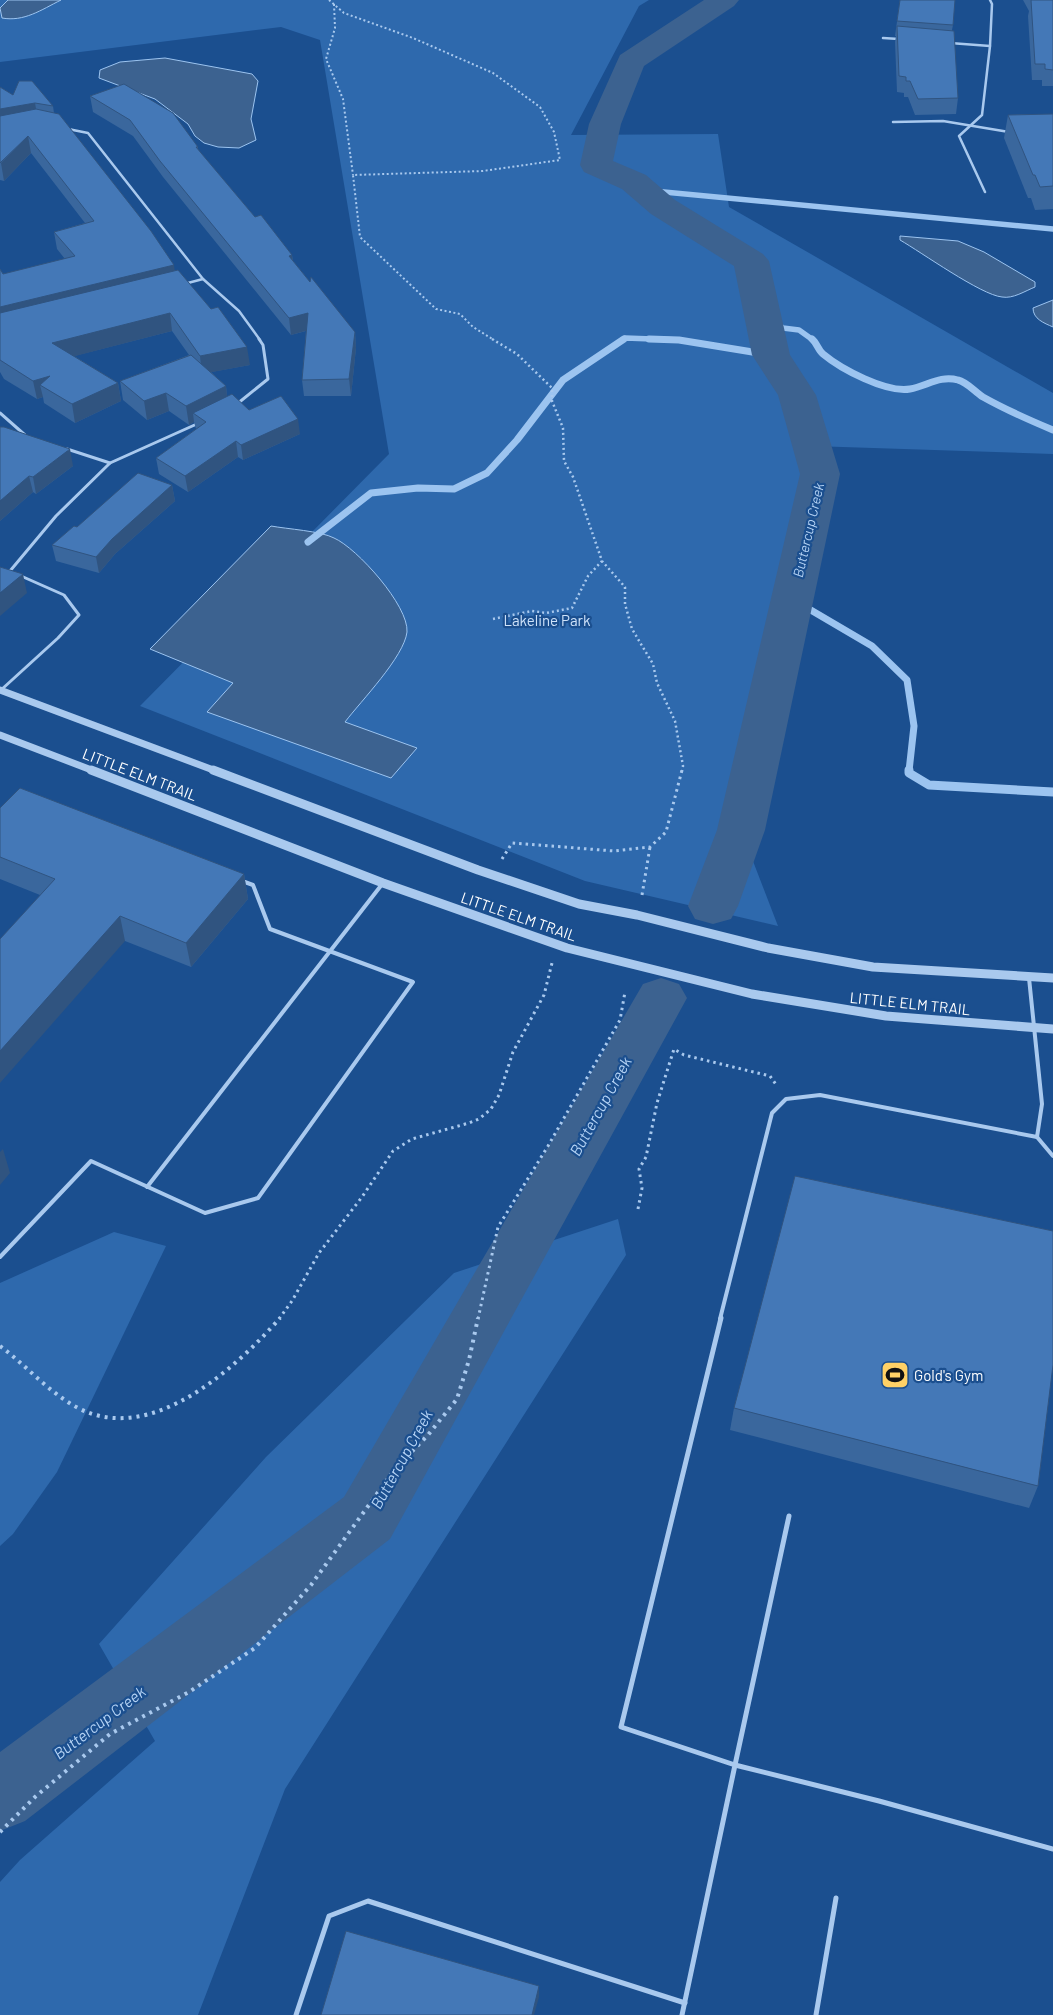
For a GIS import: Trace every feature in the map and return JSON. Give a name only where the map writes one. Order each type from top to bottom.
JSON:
[{"type":"street","name":"LITTLE ELM TRAIL","points":[[0,690],[478,870],[579,904],[638,915],[768,948],[873,967],[1053,978]]},
{"type":"street","name":"LITTLE ELM TRAIL","points":[[0,736],[383,883],[566,948],[752,994],[886,1016],[1053,1029]]},
{"type":"lane","points":[[985,192],[959,136],[982,115],[990,46],[992,4],[990,0]]},
{"type":"lane","points":[[883,38],[903,39]]},
{"type":"lane","points":[[942,42],[990,46]]},
{"type":"lane","points":[[893,122],[943,121],[1016,133]]},
{"type":"lane","points":[[59,127],[88,133],[203,279],[239,311],[263,345],[268,379],[232,406]]},
{"type":"lane","points":[[183,284],[203,279]]},
{"type":"lane","points":[[0,413],[24,434],[33,437]]},
{"type":"lane","points":[[10,571],[56,516],[110,463],[205,420]]},
{"type":"lane","points":[[58,446],[110,463]]},
{"type":"lane","points":[[0,690],[58,638],[79,615],[64,595],[5,570]]},
{"type":"lane","points":[[0,1257],[91,1161],[205,1213],[258,1198],[413,982],[270,929],[253,885],[235,878]]},
{"type":"lane","points":[[147,1187],[383,883]]},
{"type":"lane","points":[[1029,978],[1042,1104],[1037,1137]]},
{"type":"lane","points":[[1053,1156],[1037,1137],[820,1095],[786,1099],[772,1113],[678,1488],[621,1727],[735,1765],[879,1801],[1053,1849]]},
{"type":"lane","points":[[682,2015],[789,1516]]},
{"type":"lane","points":[[816,2015],[836,1898]]},
{"type":"lane","points":[[296,2015],[329,1916],[368,1901],[685,2003]]},
{"type":"path","points":[[329,0],[344,12],[413,38],[492,73],[540,107],[554,132],[560,160],[520,167],[353,175]]},
{"type":"path","points":[[334,4],[335,28],[326,59],[343,99],[360,237],[436,309],[460,314],[473,327],[516,354],[552,388],[552,401],[563,428],[564,461],[573,477],[602,561],[625,586],[625,604],[632,629],[652,664],[657,682],[675,721],[684,766],[666,832],[650,847],[614,851],[512,843],[504,855]]},
{"type":"path","points":[[493,620],[532,611],[546,613],[572,608],[588,576],[602,561]]},
{"type":"path","points":[[642,895],[650,847]]},
{"type":"path","points":[[0,1346],[11,1353],[46,1388],[74,1406],[95,1415],[111,1418],[137,1417],[161,1411],[198,1392],[236,1360],[282,1315],[299,1290],[318,1255],[362,1198],[392,1152],[419,1137],[470,1123],[490,1111],[498,1099],[512,1053],[547,986],[549,972],[553,963]]},
{"type":"path","points":[[0,1832],[35,1797],[110,1734],[189,1692],[255,1648],[311,1585],[395,1469],[428,1435],[457,1399],[469,1360],[498,1227],[548,1146],[620,1020],[625,992]]},
{"type":"path","points":[[638,1209],[642,1188],[639,1169],[646,1157],[657,1103],[674,1049],[684,1055],[770,1076],[786,1099]]},
{"type":"green space","name":"Lakeline Park","points":[[0,0],[649,0],[639,6],[571,135],[718,134],[729,207],[1053,393],[1053,454],[812,446],[741,830],[778,926],[585,881],[140,706],[389,454],[320,40],[281,27],[0,62]]},
{"type":"green space","points":[[618,1219],[626,1255],[285,1789],[198,2015],[0,2015],[0,1882],[20,1860],[155,1741],[99,1644],[266,1457],[454,1273]]},
{"type":"green space","points":[[114,1232],[166,1246],[57,1472],[13,1534],[0,1546],[0,1283]]},
{"type":"shaded area","points":[[8,0],[61,0],[25,17],[10,19],[2,18],[0,8]]},
{"type":"shaded area","points":[[165,58],[252,74],[258,81],[251,119],[256,140],[239,148],[218,147],[204,143],[195,136],[188,124],[155,99],[99,78],[100,70],[120,62]]},
{"type":"shaded area","points":[[900,236],[958,241],[984,252],[1035,282],[1035,287],[1010,297],[992,294],[936,263],[900,240]]},
{"type":"shaded area","points":[[1053,300],[1053,327],[1037,318],[1033,308]]},
{"type":"shaded area","points":[[271,526],[321,534],[334,538],[344,544],[368,565],[391,593],[400,608],[407,632],[404,642],[381,679],[345,722],[417,748],[391,778],[207,712],[233,683],[150,649]]},
{"type":"building","points":[[900,0],[955,0],[953,25],[897,21]]},
{"type":"building","points":[[1031,0],[1053,0],[1053,70],[1045,69],[1045,64],[1035,64]]},
{"type":"building","points":[[897,26],[954,31],[958,98],[918,99],[910,81],[906,81],[906,77],[899,76]]},
{"type":"building","points":[[19,81],[32,81],[53,106],[35,103],[0,109],[0,87],[13,95]]},
{"type":"building","points":[[124,84],[173,113],[198,147],[196,147],[255,217],[261,215],[292,255],[289,256],[310,282],[311,277],[355,332],[349,379],[302,380],[308,313],[289,318],[160,161],[130,120],[90,96]]},
{"type":"building","points":[[36,109],[59,114],[151,231],[174,265],[0,307],[0,269],[3,274],[75,256],[54,232],[94,221],[28,136],[0,163],[0,116]]},
{"type":"building","points":[[1053,114],[1053,186],[1040,187],[1035,175],[1033,175],[1008,115]]},
{"type":"building","points":[[178,270],[211,309],[218,307],[247,347],[200,356],[170,313],[52,343],[118,383],[72,404],[40,385],[50,376],[33,381],[0,360],[0,313]]},
{"type":"building","points":[[191,355],[226,386],[186,406],[166,393],[144,401],[120,381]]},
{"type":"building","points":[[232,394],[249,410],[281,396],[298,419],[241,445],[236,441],[185,476],[156,458],[206,422],[193,413]]},
{"type":"building","points":[[0,427],[70,449],[33,477],[29,476],[0,501]]},
{"type":"building","points":[[138,473],[172,485],[112,539],[96,557],[52,545],[74,526],[77,527]]},
{"type":"building","points":[[0,567],[23,574],[0,593]]},
{"type":"building","points":[[20,788],[244,874],[186,943],[120,916],[0,1051],[0,939],[55,879],[0,857],[0,808]]},
{"type":"building","name":"Gold's Gym","points":[[795,1176],[1053,1231],[1053,1365],[1038,1486],[734,1408]]},
{"type":"building","points":[[346,1931],[539,1986],[532,2015],[321,2015]]},
{"type":"waterway","name":"Buttercup Creek","points":[[713,906],[741,830],[820,474],[797,395],[771,355],[751,261],[663,207],[634,182],[596,165],[605,124],[631,61],[724,0]]},
{"type":"waterway","points":[[643,190],[1053,229]]},
{"type":"waterway","points":[[762,312],[783,328],[799,330],[813,340]]},
{"type":"waterway","points":[[622,340],[625,338],[680,340]]},
{"type":"waterway","points":[[308,542],[371,493],[418,488],[454,489],[487,473],[517,440],[563,380],[624,339]]},
{"type":"waterway","points":[[649,339],[679,340],[771,355]]},
{"type":"waterway","points":[[813,340],[821,352],[831,360],[852,373],[877,384],[910,389],[939,380],[958,380],[992,402],[1053,430]]},
{"type":"waterway","points":[[792,599],[872,646],[907,680],[914,726],[909,771]]},
{"type":"waterway","points":[[909,771],[909,773],[929,785],[1053,792]]},
{"type":"waterway","name":"Buttercup Creek","points":[[0,1796],[367,1518],[661,998]]},
{"type":"place","name":"Gold's Gym","points":[[895,1375]]}]
